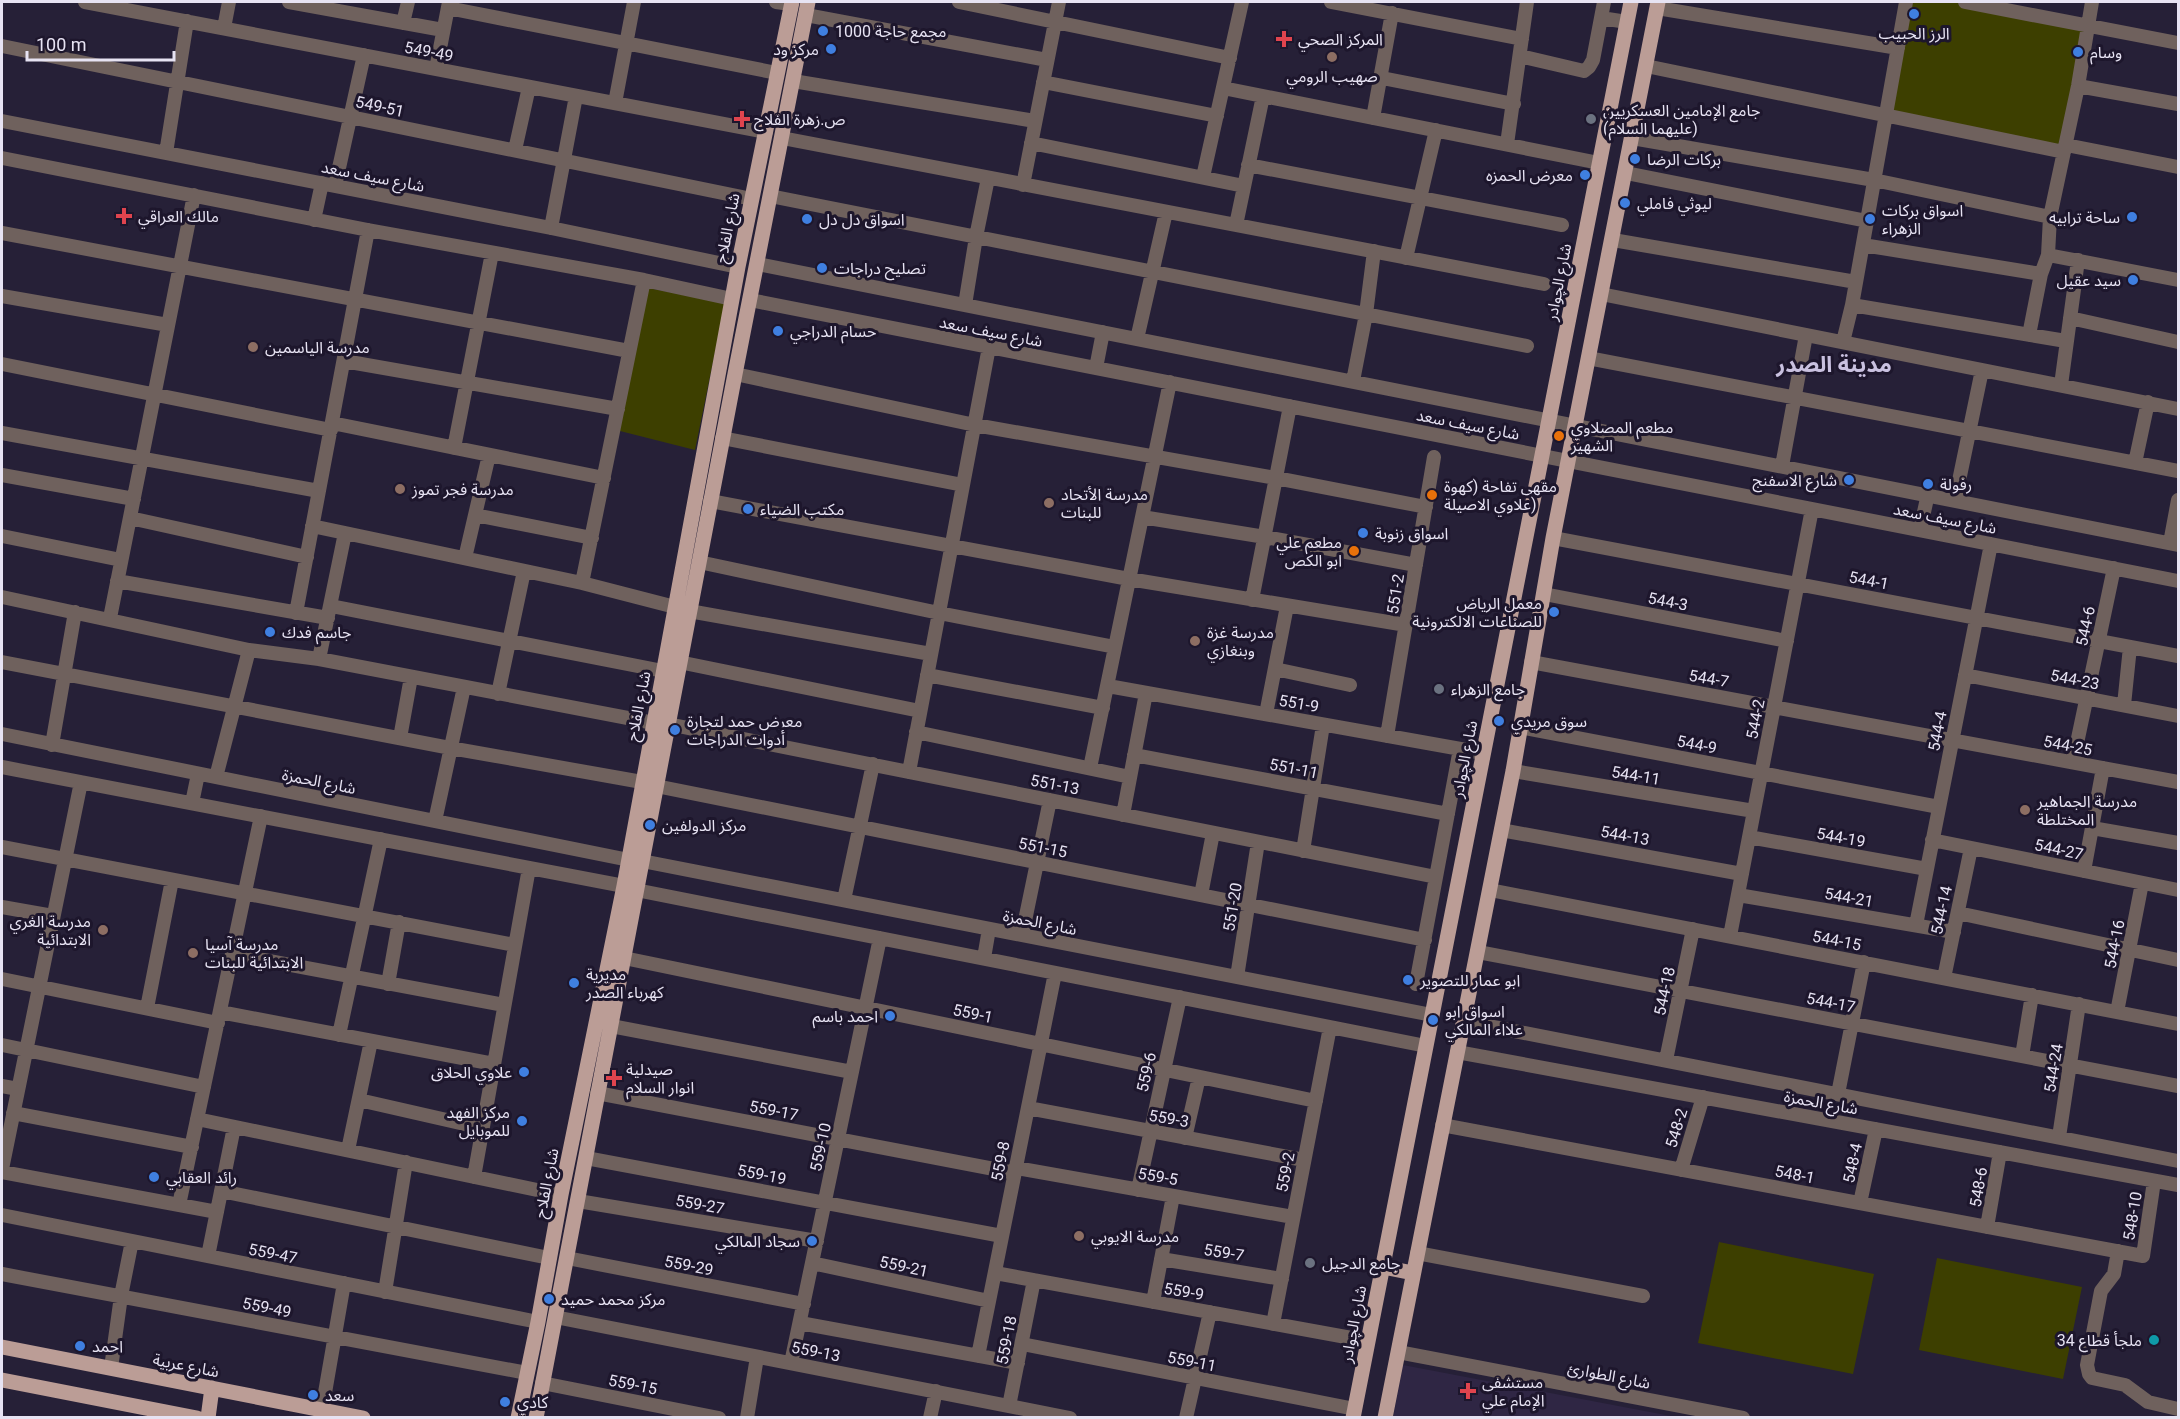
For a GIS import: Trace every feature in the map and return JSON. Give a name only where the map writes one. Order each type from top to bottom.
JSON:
[{"type":"main road","name":"شارع الفلاح","points":[[518,1418],[561,1195],[630,888],[661,723],[679,662],[682,609],[732,299],[777,73],[786,2]]},
{"type":"main road","name":"شارع الچوادر","points":[[1354,1413],[1631,2]]},
{"type":"main road","points":[[1385,1418],[1513,771],[1575,425],[1658,5]]},
{"type":"main road","name":"شارع الفلاح","points":[[661,723],[663,671],[699,562],[807,8]]},
{"type":"main road","name":"شارع الفلاح","points":[[536,1418],[624,958],[630,888]]},
{"type":"main road","points":[[1383,1267],[1413,1273]]},
{"type":"main road","name":"شارع عربية","points":[[2,1347],[363,1418]]},
{"type":"main road","points":[[2,1380],[138,1412],[197,1418]]},
{"type":"main road","points":[[208,1418],[212,1388]]},
{"type":"street","name":"549-49","points":[[85,2],[766,132]]},
{"type":"street","points":[[224,28],[229,2]]},
{"type":"street","points":[[289,2],[444,30]]},
{"type":"street","points":[[404,22],[408,2]]},
{"type":"street","points":[[615,103],[634,2]]},
{"type":"street","points":[[959,2],[1230,58]]},
{"type":"street","points":[[1023,184],[1059,2]]},
{"type":"street","points":[[1203,177],[1242,2]]},
{"type":"street","points":[[1331,2],[1370,5],[1392,13],[1521,39]]},
{"type":"street","points":[[1507,144],[1527,2]]},
{"type":"street","points":[[1520,56],[1584,71],[1593,60],[1604,2]]},
{"type":"street","points":[[1843,342],[1852,305],[1906,2]]},
{"type":"street","points":[[1965,2],[2178,43]]},
{"type":"street","points":[[2029,335],[2041,274],[2048,255],[2050,217],[2078,86],[2092,2]]},
{"type":"street","points":[[436,69],[448,4],[626,44],[777,73]]},
{"type":"street","points":[[1658,5],[1898,48]]},
{"type":"street","points":[[807,8],[1047,60]]},
{"type":"street","points":[[1373,118],[1392,13]]},
{"type":"street","points":[[1601,18],[1627,22]]},
{"type":"street","points":[[166,153],[187,21]]},
{"type":"street","name":"549-51","points":[[2,46],[752,199]]},
{"type":"street","points":[[314,219],[350,117],[364,55]]},
{"type":"street","points":[[1646,66],[2065,148],[2178,167]]},
{"type":"street","points":[[1382,78],[1514,104]]},
{"type":"street","points":[[793,81],[1035,121]]},
{"type":"street","points":[[1043,82],[1217,116]]},
{"type":"street","points":[[2078,86],[2178,104]]},
{"type":"street","points":[[514,150],[529,87]]},
{"type":"street","points":[[1223,88],[1599,163]]},
{"type":"street","points":[[551,228],[576,96]]},
{"type":"street","points":[[1236,225],[1263,96]]},
{"type":"street","name":"شارع سيف سعد","points":[[2,121],[551,228],[738,267]]},
{"type":"street","points":[[1406,258],[1436,130]]},
{"type":"street","points":[[782,138],[1544,284]]},
{"type":"street","points":[[1632,138],[1874,180],[2050,217]]},
{"type":"street","points":[[1031,143],[1244,186]]},
{"type":"street","points":[[2,158],[368,230],[644,280],[732,299]]},
{"type":"street","points":[[1248,165],[1562,225]]},
{"type":"street","points":[[1626,173],[1867,221]]},
{"type":"street","points":[[965,305],[988,178]]},
{"type":"street","points":[[110,618],[194,195]]},
{"type":"street","points":[[771,196],[1527,346]]},
{"type":"street","points":[[1137,339],[1166,212]]},
{"type":"street","points":[[296,613],[368,230]]},
{"type":"street","points":[[2,233],[629,351]]},
{"type":"street","points":[[1613,240],[1856,282]]},
{"type":"street","points":[[1863,245],[2041,274]]},
{"type":"street","points":[[1353,381],[1366,314],[1374,252]]},
{"type":"street","points":[[454,448],[492,253]]},
{"type":"street","points":[[2048,255],[2178,280]]},
{"type":"street","points":[[2061,385],[2078,260]]},
{"type":"street","name":"شارع سيف سعد","points":[[757,264],[2174,544]]},
{"type":"street","points":[[582,583],[644,280]]},
{"type":"street","points":[[1601,294],[2178,409]]},
{"type":"street","points":[[2,296],[168,325]]},
{"type":"street","name":"شارع سيف سعد","points":[[750,300],[2178,580]]},
{"type":"street","points":[[1852,305],[2066,341]]},
{"type":"street","points":[[2070,318],[2178,342]]},
{"type":"street","points":[[1096,368],[1103,332]]},
{"type":"street","points":[[1782,466],[1806,335]]},
{"type":"street","points":[[909,772],[989,347]]},
{"type":"street","points":[[1588,358],[2178,471]]},
{"type":"street","points":[[344,361],[618,409]]},
{"type":"street","points":[[2,364],[154,395],[454,448],[604,478]]},
{"type":"street","points":[[1956,500],[1982,370]]},
{"type":"street","points":[[735,374],[975,425],[1426,507]]},
{"type":"street","points":[[1090,768],[1170,382]]},
{"type":"street","points":[[2135,463],[2148,402]]},
{"type":"street","points":[[1252,600],[1290,406]]},
{"type":"street","points":[[2,433],[319,491]]},
{"type":"street","points":[[722,438],[963,485]]},
{"type":"street","points":[[465,558],[489,455]]},
{"type":"street","name":"551-2","points":[[1387,736],[1434,457]]},
{"type":"street","points":[[2,475],[134,499]]},
{"type":"street","points":[[1920,530],[1928,494]]},
{"type":"street","points":[[2174,544],[2178,500]]},
{"type":"street","points":[[710,501],[1129,579],[1406,625]]},
{"type":"street","name":"544-2","points":[[1730,936],[1812,509]]},
{"type":"street","points":[[475,516],[592,538]]},
{"type":"street","points":[[1142,517],[1265,537],[1416,566]]},
{"type":"street","points":[[130,518],[307,557]]},
{"type":"street","points":[[312,526],[582,583],[682,609],[931,654]]},
{"type":"street","points":[[319,659],[345,533]]},
{"type":"street","points":[[2,536],[121,560]]},
{"type":"street","name":"544-1","points":[[1554,538],[2178,656]]},
{"type":"street","name":"544-4","points":[[1916,925],[1991,544]]},
{"type":"street","points":[[699,562],[939,614],[1115,647]]},
{"type":"street","name":"544-6","points":[[2073,762],[2114,568]]},
{"type":"street","points":[[498,694],[524,571]]},
{"type":"street","points":[[117,581],[296,613],[330,612],[508,640],[663,671]]},
{"type":"street","name":"544-3","points":[[1544,594],[1787,640]]},
{"type":"street","name":"551-13","points":[[2,597],[110,618],[249,650],[319,659],[661,723],[1436,877]]},
{"type":"street","points":[[1266,714],[1287,606]]},
{"type":"street","points":[[52,745],[75,612]]},
{"type":"street","points":[[2124,705],[2130,647]]},
{"type":"street","points":[[216,777],[249,650]]},
{"type":"street","name":"551-15","points":[[2,662],[649,784],[1425,940]]},
{"type":"street","points":[[679,662],[920,711]]},
{"type":"street","name":"544-7","points":[[1531,662],[1952,740]]},
{"type":"street","points":[[1275,669],[1350,685]]},
{"type":"street","points":[[927,675],[1102,708]]},
{"type":"street","name":"544-23","points":[[1965,675],[2178,716]]},
{"type":"street","points":[[400,738],[411,677]]},
{"type":"street","name":"551-9","points":[[1108,686],[1484,753]]},
{"type":"street","points":[[435,821],[464,687]]},
{"type":"street","points":[[1123,815],[1146,693]]},
{"type":"street","points":[[1303,850],[1323,725]]},
{"type":"street","name":"544-9","points":[[1520,727],[1939,807]]},
{"type":"street","points":[[916,732],[1130,777]]},
{"type":"street","name":"شارع الحمزة","points":[[2,734],[435,821],[1431,1015]]},
{"type":"street","name":"544-25","points":[[1952,740],[2178,782]]},
{"type":"street","points":[[1416,984],[1461,749]]},
{"type":"street","name":"551-11","points":[[1134,755],[1448,814]]},
{"type":"street","points":[[844,900],[873,764]]},
{"type":"street","points":[[2,767],[381,839],[1426,1046]]},
{"type":"street","points":[[2084,871],[2103,768]]},
{"type":"street","name":"544-11","points":[[1513,771],[1754,811]]},
{"type":"street","points":[[192,803],[198,774]]},
{"type":"street","points":[[81,782],[4,1148],[2,1171],[217,1212]]},
{"type":"street","points":[[1022,935],[1050,800]]},
{"type":"street","points":[[179,1205],[261,816]]},
{"type":"street","points":[[2092,828],[2178,843]]},
{"type":"street","name":"544-13","points":[[1501,830],[1742,874]]},
{"type":"street","points":[[1201,895],[1213,832]]},
{"type":"street","name":"544-19","points":[[1749,837],[1927,869]]},
{"type":"street","points":[[339,1035],[381,839]]},
{"type":"street","name":"544-27","points":[[1932,840],[2178,890]]},
{"type":"street","name":"551-20","points":[[1238,977],[1258,842]]},
{"type":"street","points":[[2,847],[515,945]]},
{"type":"street","name":"544-14","points":[[1944,978],[1971,848]]},
{"type":"street","points":[[474,1177],[529,868]]},
{"type":"street","points":[[147,1008],[172,880]]},
{"type":"street","name":"544-16","points":[[2117,1012],[2142,883]]},
{"type":"street","name":"544-15","points":[[1490,890],[2178,1024]]},
{"type":"street","name":"544-21","points":[[1738,895],[1954,932]]},
{"type":"street","points":[[2,907],[53,916]]},
{"type":"street","points":[[1958,913],[2178,960]]},
{"type":"street","points":[[388,984],[399,922]]},
{"type":"street","points":[[984,958],[989,928]]},
{"type":"street","name":"544-18","points":[[1666,1060],[1693,929]]},
{"type":"street","name":"559-10","points":[[791,1363],[880,938]]},
{"type":"street","name":"544-17","points":[[1478,952],[2178,1086]]},
{"type":"street","points":[[232,954],[504,1005]]},
{"type":"street","name":"559-1","points":[[624,958],[1316,1101]]},
{"type":"street","points":[[1838,1094],[1864,962]]},
{"type":"street","name":"559-8","points":[[978,1356],[1056,973]]},
{"type":"street","points":[[2,978],[147,1008],[339,1035],[494,1064]]},
{"type":"street","points":[[2022,1056],[2032,995]]},
{"type":"street","name":"559-6","points":[[1138,1190],[1180,997]]},
{"type":"street","name":"544-24","points":[[2059,1137],[2079,1004]]},
{"type":"street","name":"شارع الحمزة","points":[[1463,1021],[1666,1060],[1799,1101],[1876,1129],[2178,1185]]},
{"type":"street","points":[[611,1026],[852,1072]]},
{"type":"street","name":"559-2","points":[[1273,1324],[1330,1027]]},
{"type":"street","points":[[348,1150],[371,1041]]},
{"type":"street","points":[[2,1045],[204,1087]]},
{"type":"street","name":"شارع الحمزة","points":[[1457,1052],[1703,1097],[1799,1101],[1838,1094],[2178,1161]]},
{"type":"street","points":[[1185,1138],[1199,1077]]},
{"type":"street","points":[[2,1086],[18,1089]]},
{"type":"street","name":"559-17","points":[[597,1093],[1015,1170]]},
{"type":"street","name":"548-2","points":[[1681,1170],[1703,1097]]},
{"type":"street","points":[[359,1100],[482,1128]]},
{"type":"street","name":"559-3","points":[[1028,1108],[1305,1160]]},
{"type":"street","points":[[13,1113],[192,1147]]},
{"type":"street","points":[[197,1119],[561,1195]]},
{"type":"street","name":"548-1","points":[[1442,1125],[2143,1256]]},
{"type":"street","points":[[208,1256],[234,1127]]},
{"type":"street","name":"548-4","points":[[1860,1203],[1876,1129]]},
{"type":"street","name":"548-6","points":[[1987,1227],[2000,1152]]},
{"type":"street","name":"559-19","points":[[586,1158],[1002,1236]]},
{"type":"street","points":[[385,1292],[406,1162]]},
{"type":"street","name":"559-5","points":[[1015,1170],[1293,1217]]},
{"type":"street","name":"548-10","points":[[2143,1256],[2154,1180]]},
{"type":"street","points":[[221,1191],[549,1258]]},
{"type":"street","points":[[1153,1302],[1173,1196]]},
{"type":"street","name":"559-27","points":[[578,1201],[817,1241]]},
{"type":"street","name":"559-47","points":[[2,1215],[538,1322]]},
{"type":"street","points":[[111,1368],[121,1296],[132,1241]]},
{"type":"street","points":[[2118,1251],[2114,1274],[2101,1291],[2086,1365],[2089,1374],[2092,1378],[2125,1385],[2148,1402],[2178,1409]]},
{"type":"street","points":[[1417,1253],[1643,1296]]},
{"type":"street","name":"559-29","points":[[567,1258],[804,1304]]},
{"type":"street","name":"559-7","points":[[1161,1259],[1282,1279]]},
{"type":"street","name":"559-21","points":[[812,1263],[989,1301]]},
{"type":"street","name":"559-9","points":[[995,1273],[1368,1341]]},
{"type":"street","name":"559-49","points":[[2,1274],[527,1373]]},
{"type":"street","name":"559-18","points":[[1009,1406],[1034,1280]]},
{"type":"street","points":[[322,1410],[344,1283]]},
{"type":"street","points":[[1185,1418],[1210,1312]]},
{"type":"street","name":"559-13","points":[[555,1317],[1070,1418]]},
{"type":"street","points":[[800,1323],[1018,1363]]},
{"type":"street","name":"559-11","points":[[1022,1344],[1195,1378],[1354,1413]]},
{"type":"street","name":"شارع الطوارئ","points":[[1398,1352],[1743,1418]]},
{"type":"street","points":[[747,1418],[757,1357]]},
{"type":"street","name":"559-15","points":[[542,1383],[718,1418]]},
{"type":"street","points":[[930,1418],[936,1391]]},
{"type":"shaded area","points":[[1906,2],[1965,2],[2088,25],[2064,147],[1886,114]]},
{"type":"shaded area","points":[[648,288],[725,303],[695,450],[616,430]]},
{"type":"shaded area","points":[[1719,1242],[1874,1274],[1853,1374],[1698,1343]]},
{"type":"shaded area","points":[[1937,1258],[2082,1287],[2063,1379],[1919,1350]]},
{"type":"shaded area","name":"مستشفى الإمام علي","points":[[1403,1365],[1676,1417],[1393,1418]]},
{"type":"place","name":"الرز الحبيب","points":[[1914,14]]},
{"type":"place","name":"مجمع حاجة 1000","points":[[823,31]]},
{"type":"place","name":"المركز الصحي","points":[[1284,39]]},
{"type":"place","name":"مركز ود","points":[[831,49]]},
{"type":"place","name":"وسام","points":[[2078,52]]},
{"type":"place","name":"صهيب الرومي","points":[[1332,57]]},
{"type":"place","name":"ص.زهرة الفلاح","points":[[742,119]]},
{"type":"place","name":"جامع الإمامين العسكريين (عليهما السلام)","points":[[1591,119]]},
{"type":"place","name":"بركات الرضا","points":[[1635,159]]},
{"type":"place","name":"معرض الحمزه","points":[[1585,175]]},
{"type":"place","name":"ليوثي فاملي","points":[[1625,203]]},
{"type":"place","name":"مالك العراقي","points":[[124,216]]},
{"type":"place","name":"ساحة ترابيه","points":[[2132,217]]},
{"type":"place","name":"اسواق دل دل","points":[[807,219]]},
{"type":"place","name":"اسواق بركات الزهراء","points":[[1870,219]]},
{"type":"place","name":"تصليح دراجات","points":[[822,268]]},
{"type":"place","name":"سيد عقيل","points":[[2133,280]]},
{"type":"place","name":"حسام الدراجي","points":[[778,331]]},
{"type":"place","name":"مدرسة الياسمين","points":[[253,347]]},
{"type":"place","name":"مطعم المصلاوي الشهير","points":[[1559,436]]},
{"type":"place","name":"شارع الاسفنج","points":[[1849,480]]},
{"type":"place","name":"رفولة","points":[[1928,484]]},
{"type":"place","name":"مدرسة فجر تموز","points":[[400,489]]},
{"type":"place","name":"مقهى تفاحة (كهوة علاوي الاصيلة)","points":[[1432,495]]},
{"type":"place","name":"مدرسة الأتحاد للبنات","points":[[1049,503]]},
{"type":"place","name":"مكتب الضياء","points":[[748,509]]},
{"type":"place","name":"اسواق زنوبة","points":[[1363,533]]},
{"type":"place","name":"مطعم علي ابو الكص","points":[[1354,551]]},
{"type":"place","name":"معمل الرياض للصناعات الالكترونية","points":[[1554,612]]},
{"type":"place","name":"جاسم فدك","points":[[270,632]]},
{"type":"place","name":"مدرسة غزة وبنغازي","points":[[1195,641]]},
{"type":"place","name":"جامع الزهراء","points":[[1439,689]]},
{"type":"place","name":"سوق مريدي","points":[[1499,721]]},
{"type":"place","name":"معرض حمد لتجارة أدوات الدراجات","points":[[675,730]]},
{"type":"place","name":"مدرسة الجماهير المختلطة","points":[[2025,810]]},
{"type":"place","name":"مركز الدولفين","points":[[650,825]]},
{"type":"place","name":"مدرسة الغري الابتدائية","points":[[103,930]]},
{"type":"place","name":"مدرسة آسيا الابتدائية للبنات","points":[[193,953]]},
{"type":"place","name":"ابو عمار للتصوير","points":[[1408,980]]},
{"type":"place","name":"مديرية كهرباء الصدر","points":[[574,983]]},
{"type":"place","name":"احمد باسم","points":[[890,1016]]},
{"type":"place","name":"اسواق ابو علااء المالكي","points":[[1433,1020]]},
{"type":"place","name":"علاوي الحلاق","points":[[524,1072]]},
{"type":"place","name":"صيدلية انوار السلام","points":[[614,1078]]},
{"type":"place","name":"مركز الفهد للموبايل","points":[[522,1121]]},
{"type":"place","name":"رائد العقابي","points":[[154,1177]]},
{"type":"place","name":"مدرسة الايوبي","points":[[1079,1236]]},
{"type":"place","name":"سجاد المالكي","points":[[812,1241]]},
{"type":"place","name":"جامع الدجيل","points":[[1310,1263]]},
{"type":"place","name":"مركز محمد حميد","points":[[549,1299]]},
{"type":"place","name":"ملجأ قطاع 34","points":[[2154,1340]]},
{"type":"place","name":"احمد","points":[[80,1346]]},
{"type":"place","name":"مستشفى الإمام علي","points":[[1468,1391]]},
{"type":"place","name":"سعد","points":[[313,1395]]},
{"type":"place","name":"كادي","points":[[505,1402]]},
{"type":"district","name":"مدينة الصدر","points":[[1834,364]]}]
